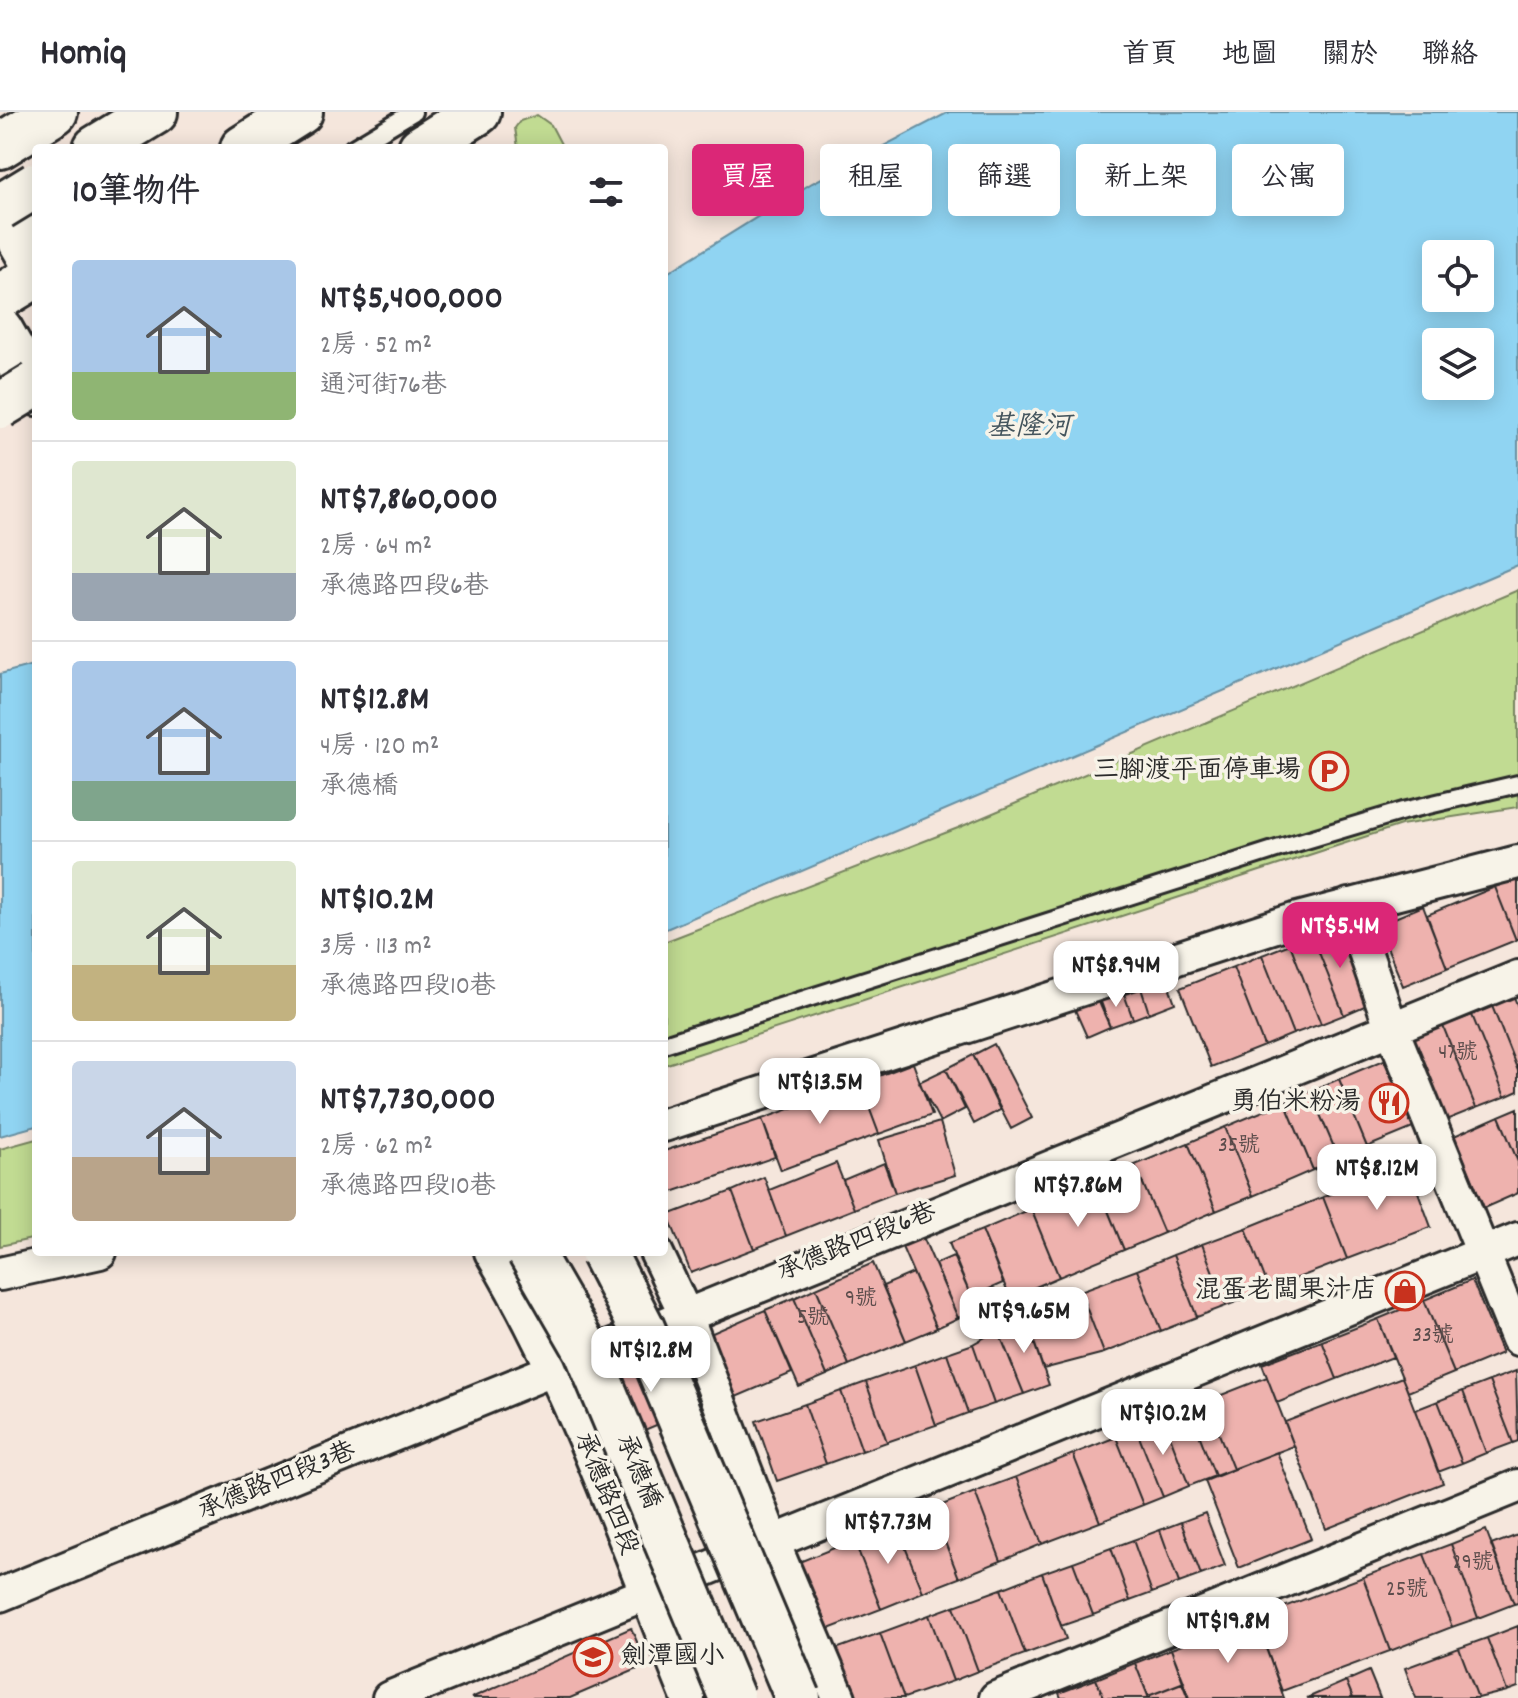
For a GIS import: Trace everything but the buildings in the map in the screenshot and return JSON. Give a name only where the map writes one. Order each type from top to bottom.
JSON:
[{"type":"main road","points":[[0,146],[55,112]]},
{"type":"main road","points":[[103,144],[155,112]]},
{"type":"main road","points":[[427,144],[478,112]]},
{"type":"main road","points":[[32,187],[0,206],[32,260]]},
{"type":"main road","points":[[0,297],[32,277]]},
{"type":"main road","points":[[0,330],[32,386]]},
{"type":"main road","points":[[0,406],[32,386]]},
{"type":"main road","name":"承德橋","points":[[532,1256],[586,1349],[732,1698]]},
{"type":"main road","points":[[605,1256],[642,1328],[798,1698]]},
{"type":"street","points":[[668,1124],[1349,905],[1518,862]]},
{"type":"street","points":[[1349,905],[1391,1027],[1518,1339]]},
{"type":"street","name":"承德路四段6巷","points":[[553,1369],[1518,977]]},
{"type":"street","points":[[389,1698],[1518,1239]]},
{"type":"street","points":[[0,1274],[82,1256]]},
{"type":"street","name":"承德路四段","points":[[493,1256],[528,1314],[553,1369],[688,1698]]},
{"type":"street","points":[[658,1256],[685,1313],[772,1540],[839,1698]]},
{"type":"street","name":"承德路四段3巷","points":[[0,1595],[553,1369]]},
{"type":"street","points":[[996,1698],[1518,1486]]},
{"type":"lane","points":[[123,144],[172,112]]},
{"type":"lane","points":[[360,144],[413,112]]},
{"type":"lane","points":[[668,1043],[1286,846],[1403,811],[1518,784]]},
{"type":"green space","points":[[537,115],[551,125],[561,144],[517,144],[515,128],[520,121]]},
{"type":"green space","points":[[1518,590],[1518,807],[1401,825],[668,1064],[668,940],[958,828]]},
{"type":"green space","points":[[32,1140],[32,1239],[0,1246],[0,1149]]},
{"type":"water","name":"基隆河","points":[[949,112],[1518,112],[1518,565],[668,928],[668,273],[759,216],[804,216],[804,188],[820,179],[820,216],[932,216],[932,144],[887,144]]},
{"type":"water","points":[[32,665],[32,1127],[0,1136],[0,674]]},
{"type":"place","name":"三腳渡平面停車場","points":[[1329,771]]},
{"type":"place","name":"勇伯米粉湯","points":[[1389,1103]]},
{"type":"place","name":"混蛋老闆果汁店","points":[[1405,1291]]},
{"type":"place","name":"劍潭國小","points":[[593,1657]]}]
